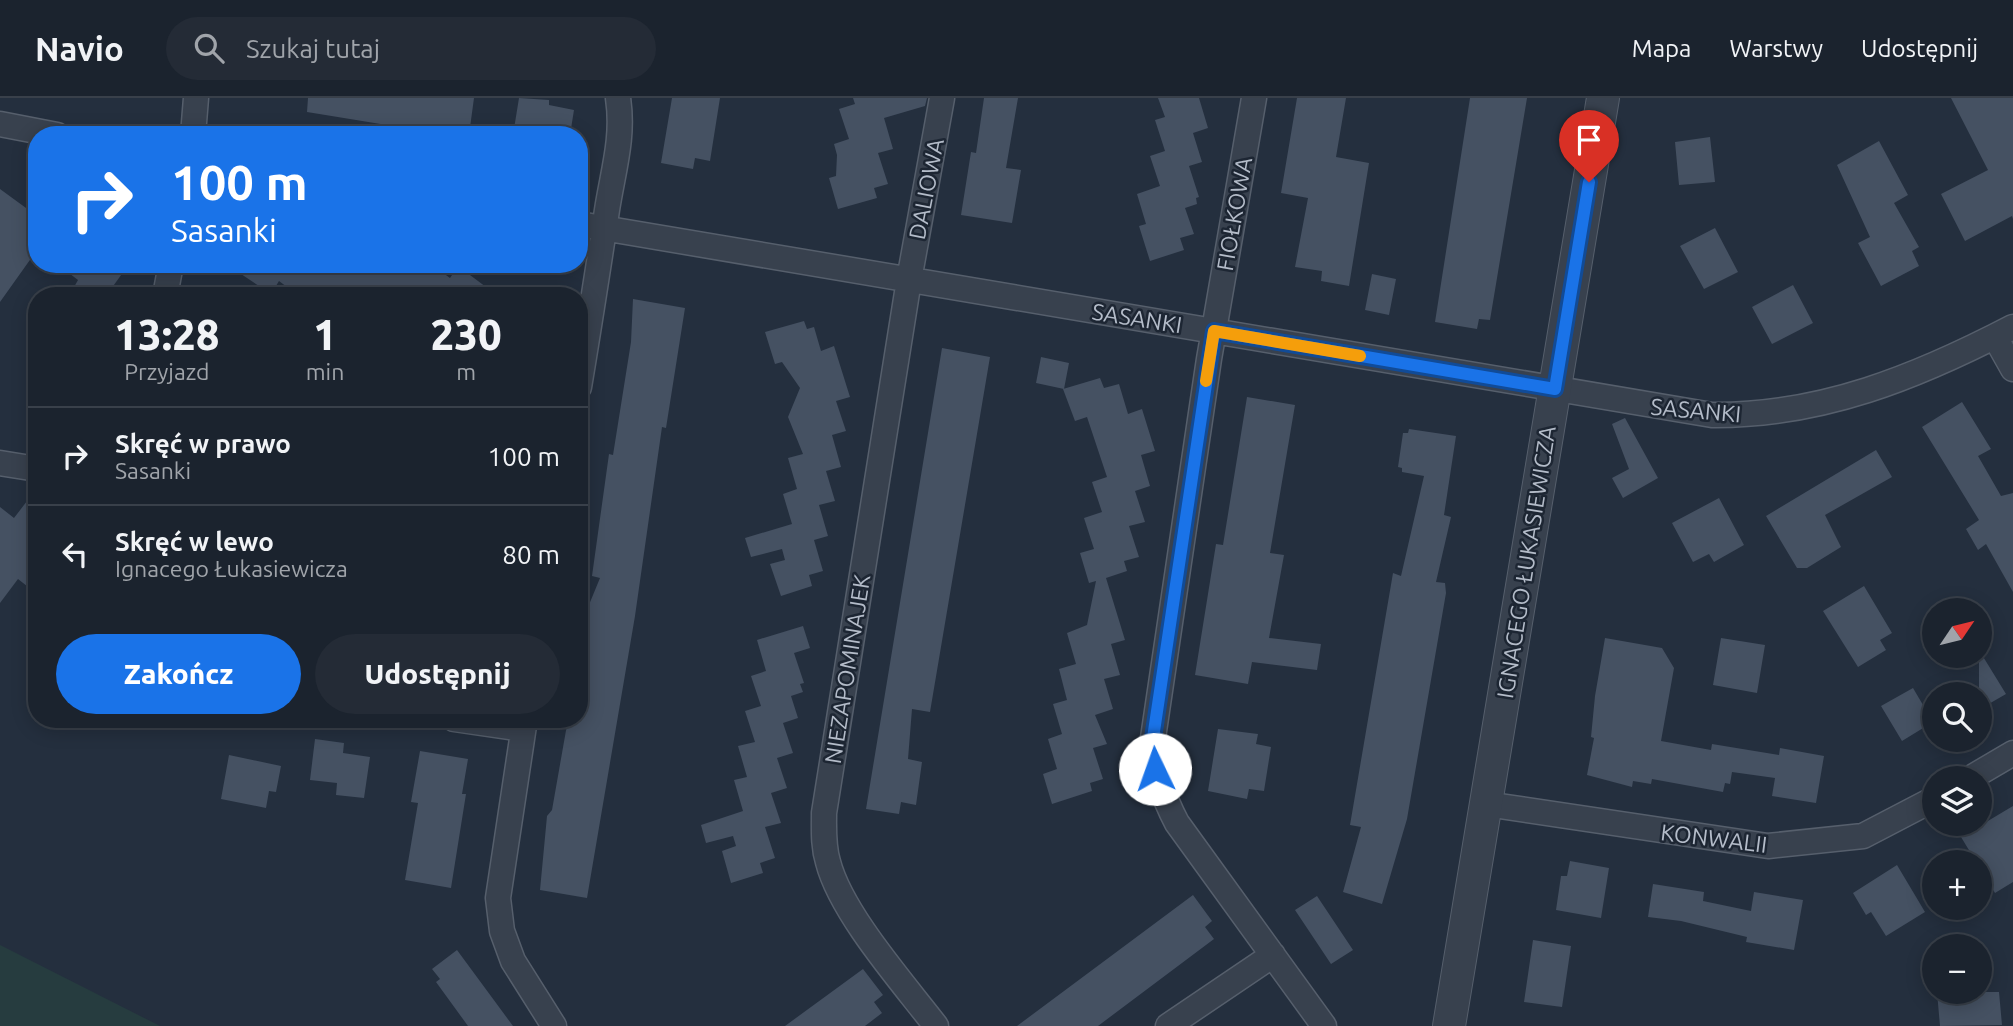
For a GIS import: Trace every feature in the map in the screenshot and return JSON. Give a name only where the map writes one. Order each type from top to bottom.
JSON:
[{"type":"street","points":[[194,126],[196,98]]},
{"type":"street","points":[[588,332],[619,154],[621,127],[618,98]]},
{"type":"street","name":"DALIOWA","points":[[909,280],[943,98]]},
{"type":"street","name":"FIOŁKOWA","points":[[1254,98],[1214,331],[1153,738],[1155,769],[1164,797],[1177,823],[1324,1026]]},
{"type":"street","name":"IGNACEGO ŁUKASIEWICZA","points":[[1449,1026],[1603,98]]},
{"type":"street","points":[[0,124],[28,129]]},
{"type":"street","name":"SASANKI","points":[[588,226],[1712,415],[1785,412],[1890,383],[1933,367],[2004,332]]},
{"type":"street","name":"NIEZAPOMINAJEK","points":[[909,280],[824,813],[823,839],[828,864],[841,894],[934,1025]]},
{"type":"street","points":[[2004,332],[2013,369]]},
{"type":"street","points":[[0,463],[28,468]]},
{"type":"street","points":[[523,728],[498,898],[502,931],[513,961],[554,1026]]},
{"type":"street","points":[[1991,766],[2013,753]]},
{"type":"street","name":"KONWALII","points":[[1486,804],[1768,846],[1863,836],[1922,805]]},
{"type":"street","points":[[1168,1026],[1273,955]]},
{"type":"green space","points":[[0,945],[4,947],[160,1026],[0,1026]]},
{"type":"building","points":[[308,98],[474,98],[470,126],[393,126],[307,112]]},
{"type":"building","points":[[519,98],[549,100],[549,105],[574,110],[571,126],[514,126]]},
{"type":"building","points":[[672,98],[720,98],[710,161],[695,158],[693,169],[661,163]]},
{"type":"building","points":[[853,98],[927,98],[925,106],[884,118],[893,149],[878,153],[888,184],[874,188],[877,198],[838,209],[829,178],[836,176],[837,155],[834,144],[849,139],[839,109],[855,104]]},
{"type":"building","points":[[984,98],[1018,98],[1006,168],[1021,170],[1012,223],[961,215],[971,152],[976,153]]},
{"type":"building","points":[[1158,98],[1199,98],[1208,128],[1193,133],[1202,162],[1189,166],[1199,197],[1196,198],[1197,204],[1185,208],[1194,234],[1180,238],[1184,250],[1150,261],[1139,226],[1146,224],[1137,194],[1160,186],[1150,156],[1165,151],[1155,120],[1165,117]]},
{"type":"building","points":[[1297,98],[1346,98],[1336,157],[1369,163],[1349,286],[1321,281],[1322,271],[1295,267],[1308,198],[1281,193]]},
{"type":"building","points":[[1470,98],[1527,98],[1490,320],[1479,319],[1477,329],[1435,322]]},
{"type":"building","points":[[1951,98],[2013,98],[2013,219],[2012,216],[1965,241],[1941,194],[1988,170]]},
{"type":"building","points":[[1710,137],[1715,182],[1679,185],[1675,142]]},
{"type":"building","points":[[1879,141],[1908,195],[1894,203],[1919,247],[1912,251],[1919,266],[1881,286],[1858,243],[1870,237],[1837,165]]},
{"type":"building","points":[[0,189],[28,209],[28,263],[0,302]]},
{"type":"building","points":[[1715,228],[1738,272],[1704,289],[1680,246]]},
{"type":"building","points":[[69,273],[123,273],[112,287],[74,287],[78,280]]},
{"type":"building","points":[[240,273],[443,273],[450,278],[453,273],[467,273],[486,287],[287,287],[279,281],[275,287],[260,287]]},
{"type":"building","points":[[1372,274],[1396,279],[1389,315],[1365,310]]},
{"type":"building","points":[[1793,285],[1813,323],[1772,344],[1752,307]]},
{"type":"building","points":[[633,299],[685,308],[666,428],[662,427],[635,616],[587,898],[540,890],[547,816],[552,810],[566,728],[588,728],[588,607],[600,578],[592,576],[609,454],[613,455],[631,342]]},
{"type":"building","points":[[804,321],[807,329],[814,327],[821,351],[834,346],[850,397],[836,401],[846,431],[832,435],[841,467],[826,471],[835,501],[819,505],[828,536],[814,540],[823,571],[809,575],[812,586],[781,596],[770,564],[785,560],[782,549],[751,557],[745,538],[792,524],[783,494],[797,489],[788,458],[803,454],[788,417],[800,388],[782,362],[775,364],[765,332]]},
{"type":"building","points":[[942,348],[990,357],[930,712],[912,709],[908,759],[922,762],[916,805],[901,802],[899,814],[866,809]]},
{"type":"building","points":[[1041,357],[1069,363],[1064,389],[1036,383]]},
{"type":"building","points":[[1100,378],[1104,388],[1119,384],[1128,414],[1142,409],[1155,451],[1141,455],[1150,486],[1135,491],[1145,522],[1129,526],[1139,557],[1124,561],[1127,571],[1106,578],[1125,640],[1111,644],[1120,675],[1104,679],[1113,709],[1095,715],[1107,744],[1093,748],[1103,779],[1090,783],[1092,791],[1052,804],[1043,774],[1057,769],[1048,739],[1062,734],[1053,704],[1067,700],[1059,669],[1076,664],[1067,633],[1087,625],[1096,581],[1089,583],[1080,553],[1094,549],[1084,518],[1102,512],[1092,482],[1107,477],[1087,417],[1075,421],[1063,389]]},
{"type":"building","points":[[1247,397],[1295,405],[1270,553],[1284,555],[1269,638],[1321,644],[1317,670],[1252,662],[1248,684],[1195,675],[1216,544],[1223,545]]},
{"type":"building","points":[[1962,402],[1991,449],[1978,456],[2001,496],[2013,493],[2013,592],[1986,544],[1978,550],[1966,529],[1979,520],[1922,427]]},
{"type":"building","points":[[1625,418],[1658,478],[1623,498],[1612,478],[1629,469],[1612,424]]},
{"type":"building","points":[[1409,429],[1456,436],[1444,515],[1451,517],[1436,582],[1445,583],[1446,593],[1407,819],[1382,904],[1343,892],[1361,827],[1350,825],[1393,573],[1401,576],[1424,476],[1402,472],[1402,468],[1398,467],[1403,433],[1408,433]]},
{"type":"building","points":[[1876,450],[1892,477],[1825,515],[1841,547],[1807,568],[1797,568],[1766,516]]},
{"type":"building","points":[[1719,498],[1744,545],[1714,562],[1709,554],[1693,562],[1672,523]]},
{"type":"building","points":[[28,500],[28,587],[18,579],[0,603],[0,507],[14,518]]},
{"type":"building","points":[[1864,586],[1892,633],[1880,640],[1886,650],[1858,667],[1823,611]]},
{"type":"building","points":[[803,626],[810,648],[794,653],[804,683],[800,684],[803,692],[791,696],[798,718],[783,723],[793,753],[777,758],[787,788],[771,793],[781,823],[765,827],[775,858],[760,863],[763,873],[731,883],[722,851],[736,846],[733,836],[706,843],[701,825],[743,811],[734,780],[747,777],[738,746],[755,742],[745,711],[761,706],[751,676],[766,671],[757,640]]},
{"type":"building","points":[[1605,638],[1662,648],[1674,668],[1661,741],[1711,750],[1712,744],[1779,755],[1780,748],[1824,756],[1816,803],[1772,796],[1775,778],[1732,772],[1730,784],[1725,783],[1723,792],[1652,779],[1651,784],[1633,781],[1632,787],[1587,775],[1594,738],[1591,737],[1595,696]]},
{"type":"building","points":[[1721,638],[1765,645],[1757,693],[1713,685]]},
{"type":"building","points":[[1979,668],[1990,668],[2006,694],[1992,702],[1992,682],[1979,682]]},
{"type":"building","points":[[1913,688],[1922,703],[1922,729],[1902,741],[1881,706]]},
{"type":"building","points":[[1218,729],[1258,734],[1256,744],[1271,747],[1264,791],[1249,789],[1247,799],[1208,791]]},
{"type":"building","points":[[315,739],[344,743],[343,753],[370,757],[364,798],[336,795],[337,783],[310,780]]},
{"type":"building","points":[[420,751],[468,759],[462,794],[466,794],[451,888],[405,880],[418,803],[411,802]]},
{"type":"building","points":[[229,755],[281,766],[276,792],[269,791],[266,808],[221,799]]},
{"type":"building","points":[[2013,806],[2013,882],[1995,893],[1992,888],[1992,850],[1969,850],[1961,837],[1992,836],[1992,819]]},
{"type":"building","points":[[1570,861],[1609,868],[1601,918],[1556,910],[1561,876],[1567,876]]},
{"type":"building","points":[[1897,865],[1922,907],[1922,914],[1886,936],[1871,912],[1866,915],[1853,893]]},
{"type":"building","points":[[1653,884],[1704,892],[1703,901],[1751,911],[1754,892],[1803,900],[1794,950],[1746,942],[1747,937],[1681,921],[1648,917]]},
{"type":"building","points":[[1193,895],[1212,921],[1205,927],[1214,939],[1098,1026],[1017,1026]]},
{"type":"building","points":[[1317,896],[1353,950],[1331,964],[1295,910]]},
{"type":"building","points":[[1533,940],[1571,946],[1562,1007],[1524,1002]]},
{"type":"building","points":[[457,950],[513,1026],[468,1026],[436,982],[440,979],[432,969]]},
{"type":"building","points":[[863,969],[883,995],[874,1002],[882,1013],[865,1026],[785,1026]]},
{"type":"building","points":[[1992,992],[1999,992],[2002,1025],[1940,1026],[1938,1004],[1992,1004]]},
{"type":"slow traffic","points":[[1206,381],[1214,331],[1360,356]]},
{"type":"route","points":[[1155,769],[1153,738],[1214,331],[1555,389],[1589,182]]}]
